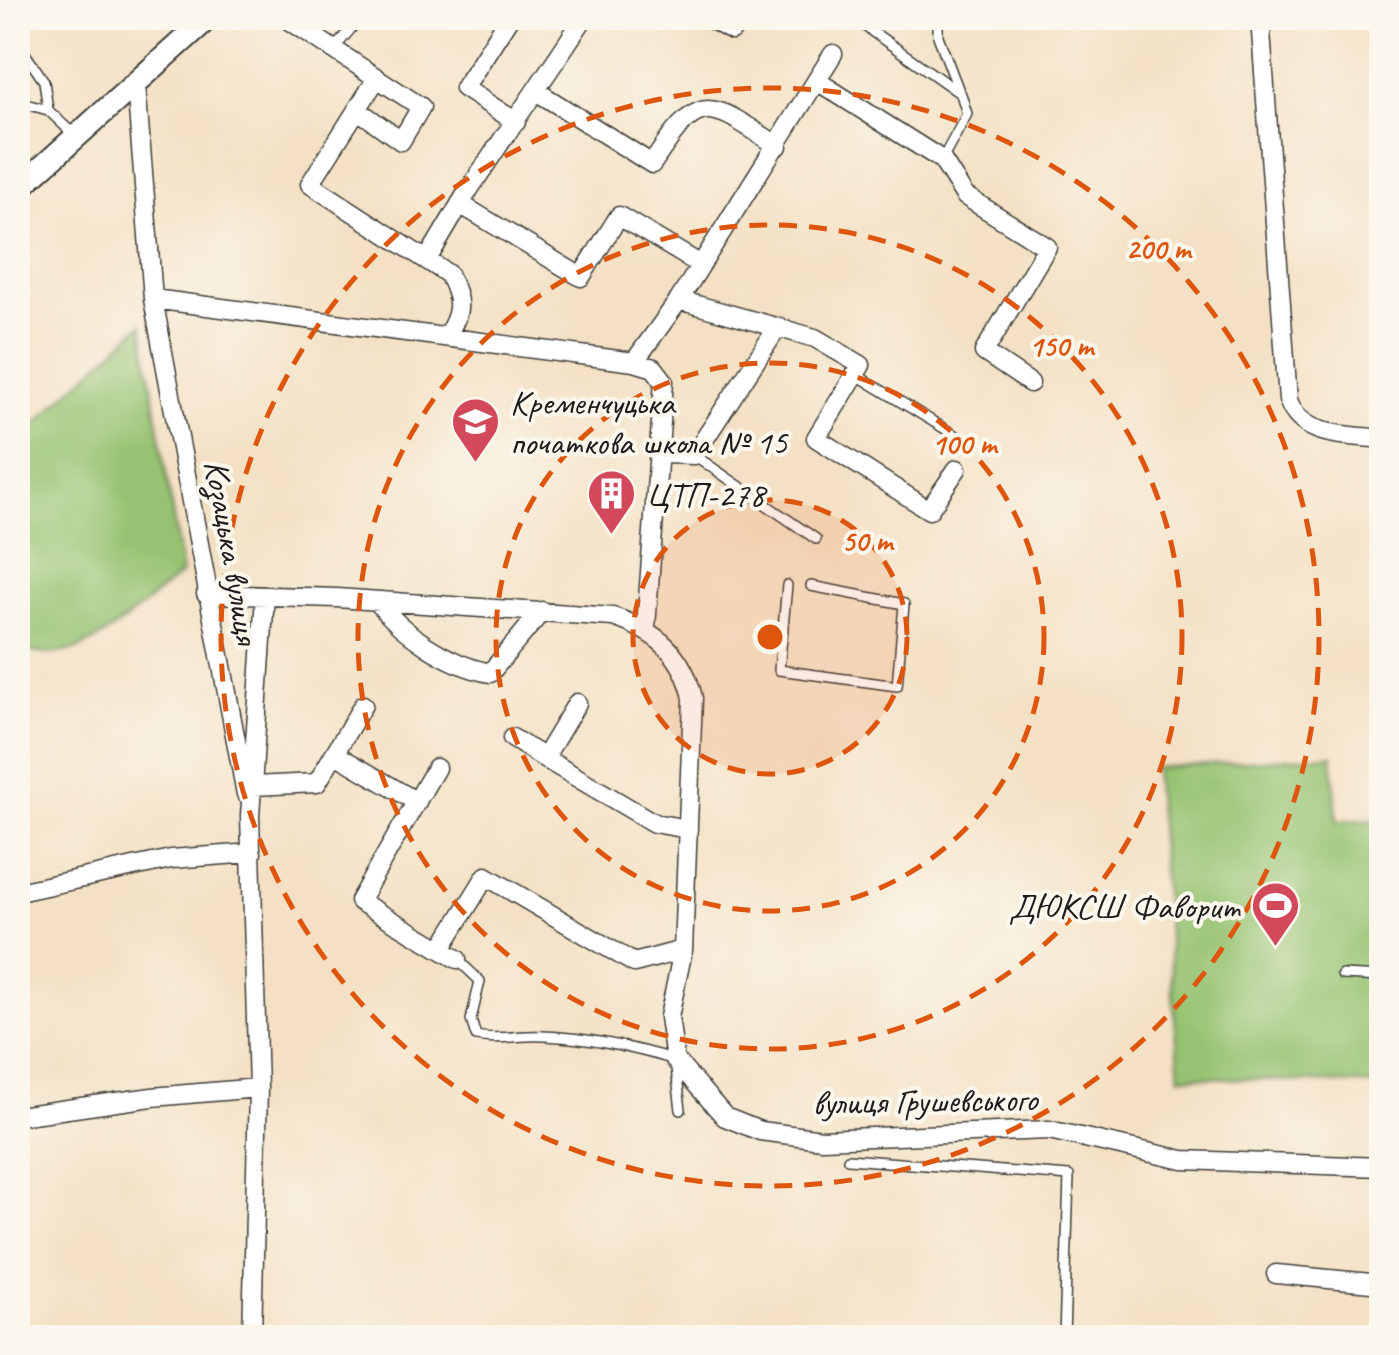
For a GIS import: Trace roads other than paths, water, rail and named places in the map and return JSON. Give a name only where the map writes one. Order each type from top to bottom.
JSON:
[{"type":"street","points":[[18,190],[208,18]]},
{"type":"street","points":[[286,18],[421,107],[401,140],[358,110]]},
{"type":"street","points":[[509,18],[464,88],[516,122]]},
{"type":"street","points":[[428,258],[584,18]]},
{"type":"street","points":[[710,18],[732,32]]},
{"type":"street","points":[[1260,18],[1288,400],[1295,420],[1311,430],[1382,440]]},
{"type":"street","points":[[634,362],[679,300],[833,54]]},
{"type":"street","points":[[377,78],[310,184],[448,274],[458,293],[461,314],[446,338]]},
{"type":"street","points":[[817,81],[942,160],[965,196],[1047,247],[984,352],[1030,384]]},
{"type":"street","name":"Козацька вулиця","points":[[136,84],[154,300],[250,816],[258,1088],[252,1338]]},
{"type":"street","points":[[536,91],[652,164],[681,120],[704,108],[724,112],[778,146]]},
{"type":"street","points":[[460,204],[580,277],[619,216],[701,264]]},
{"type":"street","points":[[154,300],[634,362],[654,368],[664,381],[646,627]]},
{"type":"street","points":[[679,300],[815,338],[862,366],[816,438],[929,510],[958,469]]},
{"type":"street","points":[[661,454],[694,455],[778,328]]},
{"type":"street","points":[[206,594],[613,616],[646,627],[687,671],[694,698],[682,950],[669,1017],[675,1060]]},
{"type":"street","name":"Козацька вулиця","points":[[250,816],[265,596]]},
{"type":"street","points":[[377,601],[391,620],[426,644],[470,669],[490,673],[542,611]]},
{"type":"street","points":[[544,758],[578,702]]},
{"type":"street","points":[[253,786],[317,783],[362,705]]},
{"type":"street","points":[[512,738],[654,823],[688,830]]},
{"type":"street","points":[[335,754],[417,802]]},
{"type":"street","points":[[436,768],[359,901],[449,954],[486,876],[634,963],[682,950]]},
{"type":"street","points":[[18,892],[171,859],[252,854]]},
{"type":"street","name":"вулиця Грушевського","points":[[675,1060],[725,1116],[760,1130],[822,1138],[1049,1130],[1183,1160],[1382,1167]]},
{"type":"street","points":[[18,1116],[258,1088]]},
{"type":"street","points":[[1276,1274],[1382,1284]]},
{"type":"lane","points":[[334,50],[360,18]]},
{"type":"lane","points":[[854,18],[961,94]]},
{"type":"lane","points":[[938,18],[938,36],[967,114],[942,160]]},
{"type":"lane","points":[[18,50],[24,52],[44,81],[48,110]]},
{"type":"lane","points":[[18,102],[48,110],[76,137]]},
{"type":"lane","points":[[855,374],[968,443]]},
{"type":"lane","points":[[694,455],[816,540]]},
{"type":"lane","points":[[786,585],[780,670],[898,686],[904,604],[810,586]]},
{"type":"lane","points":[[449,954],[480,980],[471,1020],[476,1036],[498,1040],[541,1035],[621,1044],[675,1060],[680,1110]]},
{"type":"lane","points":[[1342,974],[1382,978]]},
{"type":"lane","points":[[848,1159],[1068,1176],[1064,1338]]},
{"type":"place","name":"Кременчуцька початкова школа № 15","points":[[475,464]]},
{"type":"place","name":"ЦТП-278","points":[[611,536]]},
{"type":"place","name":"ДЮКСШ Фаворит","points":[[1275,948]]}]
